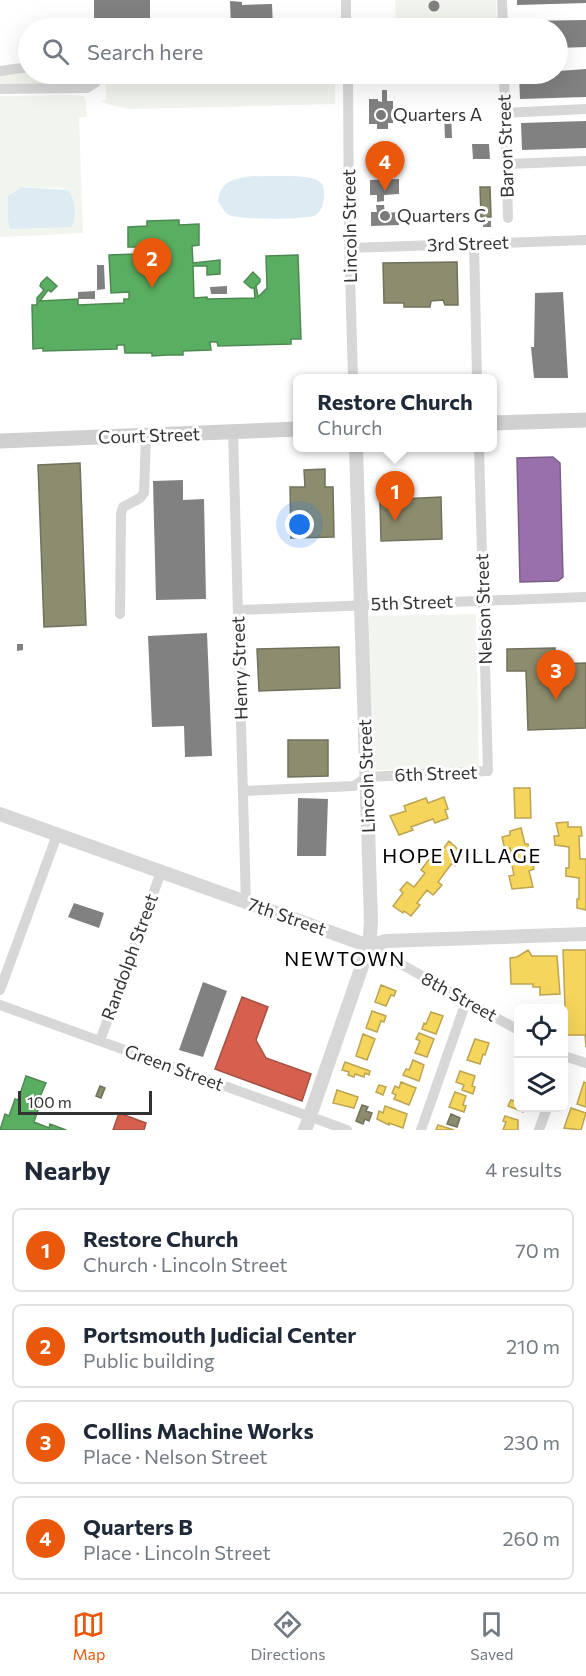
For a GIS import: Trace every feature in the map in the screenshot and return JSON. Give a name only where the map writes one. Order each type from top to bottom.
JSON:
[{"type":"main road","points":[[497,423],[586,420]]},
{"type":"main road","name":"Court Street","points":[[0,441],[293,429]]},
{"type":"street","points":[[346,0],[346,18]]},
{"type":"street","points":[[502,0],[503,18]]},
{"type":"street","points":[[0,71],[18,68]]},
{"type":"street","points":[[0,89],[87,88],[93,84]]},
{"type":"street","name":"Lincoln Street","points":[[348,84],[353,374]]},
{"type":"street","name":"Baron Street","points":[[504,84],[508,218]]},
{"type":"street","points":[[505,113],[586,109]]},
{"type":"street","points":[[507,164],[586,161]]},
{"type":"street","name":"3rd Street","points":[[350,248],[586,240]]},
{"type":"street","points":[[474,244],[477,374]]},
{"type":"street","name":"Henry Street","points":[[233,432],[246,904]]},
{"type":"street","points":[[120,614],[121,514],[123,507],[140,498],[144,493],[146,436]]},
{"type":"street","name":"Lincoln Street","points":[[307,1123],[369,946],[371,922],[356,452]]},
{"type":"street","name":"Nelson Street","points":[[479,452],[488,771]]},
{"type":"street","name":"5th Street","points":[[238,610],[586,597]]},
{"type":"street","name":"6th Street","points":[[243,790],[354,786],[367,777],[488,771]]},
{"type":"street","name":"7th Street","points":[[0,814],[246,904],[369,946],[386,941],[586,934]]},
{"type":"street","points":[[0,990],[57,835]]},
{"type":"street","name":"Randolph Street","points":[[100,1041],[161,872]]},
{"type":"street","name":"8th Street","points":[[369,946],[514,1027]]},
{"type":"street","points":[[422,1130],[466,1002]]},
{"type":"street","name":"Green Street","points":[[0,1005],[100,1041],[307,1123],[347,1130]]},
{"type":"street","points":[[568,1059],[586,1064]]},
{"type":"street","points":[[539,1130],[545,1112]]},
{"type":"shaded area","points":[[395,0],[496,0],[497,18],[396,18]]},
{"type":"shaded area","points":[[18,72],[18,84],[84,84],[0,86],[0,75]]},
{"type":"shaded area","points":[[106,84],[335,84],[335,104],[131,109],[101,101],[106,100]]},
{"type":"shaded area","points":[[0,96],[83,96],[86,101],[87,117],[79,118],[83,233],[0,237]],"holes":[[[22,187],[64,188],[71,227],[10,228],[12,192]]]},
{"type":"shaded area","points":[[252,176],[298,176],[315,179],[323,188],[322,208],[316,215],[310,217],[287,219],[259,219],[229,215],[218,201],[222,189],[229,182]]},
{"type":"shaded area","points":[[21,187],[68,190],[75,208],[71,227],[10,229],[8,196]]},
{"type":"shaded area","points":[[476,614],[479,768],[372,770],[369,616]]},
{"type":"building: Homes","points":[[514,788],[530,788],[531,818],[515,818]]},
{"type":"building: Homes","points":[[444,797],[448,818],[435,823],[433,819],[411,827],[413,830],[399,835],[390,816],[406,811],[404,806],[426,798],[428,803]]},
{"type":"building: Homes","points":[[568,822],[568,827],[581,827],[580,859],[586,859],[586,910],[577,908],[579,878],[566,876],[566,868],[569,868],[569,847],[555,845],[554,836],[559,836],[556,823]]},
{"type":"building: Homes","points":[[521,828],[525,844],[528,844],[534,869],[529,871],[533,887],[512,889],[509,876],[514,875],[511,861],[513,860],[510,848],[505,850],[502,837],[510,835],[510,831]]},
{"type":"building: Homes","points":[[449,841],[464,855],[455,866],[452,863],[438,882],[442,885],[433,895],[427,890],[417,903],[420,905],[411,916],[393,906],[403,893],[400,890],[407,882],[414,887],[425,873],[421,870],[435,851],[439,854]]},
{"type":"building: Homes","points":[[528,950],[532,956],[557,956],[560,994],[540,995],[540,987],[533,987],[533,984],[511,984],[510,958],[517,957]]},
{"type":"building: Homes","points":[[563,950],[586,950],[586,1047],[585,1035],[568,1035],[568,1004],[565,1004]]},
{"type":"building: Homes","points":[[381,985],[396,991],[394,996],[391,995],[386,1006],[375,1002]]},
{"type":"building: Homes","points":[[372,1011],[386,1016],[384,1022],[381,1021],[377,1032],[366,1028]]},
{"type":"building: Homes","points":[[431,1012],[443,1016],[436,1034],[422,1029]]},
{"type":"building: Homes","points":[[419,1033],[434,1039],[427,1057],[415,1053],[420,1041],[416,1039]]},
{"type":"building: Homes","points":[[363,1034],[375,1039],[367,1060],[356,1056]]},
{"type":"building: Homes","points":[[475,1039],[489,1043],[480,1064],[467,1060]]},
{"type":"building: Homes","points":[[413,1060],[424,1065],[419,1081],[403,1075],[406,1069],[409,1070]]},
{"type":"building: Homes","points":[[345,1062],[370,1071],[369,1075],[365,1073],[364,1077],[355,1074],[354,1077],[348,1075],[349,1072],[342,1070]]},
{"type":"building: Homes","points":[[460,1071],[475,1076],[472,1086],[475,1087],[473,1094],[462,1090],[464,1085],[456,1082]]},
{"type":"building: Homes","points":[[401,1082],[416,1088],[409,1105],[394,1099],[396,1095],[392,1093],[395,1086],[399,1088]]},
{"type":"building: Homes","points":[[584,1082],[586,1083],[586,1107],[577,1104]]},
{"type":"building: Homes","points":[[379,1085],[386,1087],[383,1095],[376,1092]]},
{"type":"building: Homes","points":[[337,1090],[358,1097],[354,1108],[333,1103]]},
{"type":"building: Homes","points":[[455,1092],[466,1096],[463,1105],[466,1106],[464,1112],[449,1107]]},
{"type":"building: Homes","points":[[511,1100],[514,1101],[514,1108],[508,1106]]},
{"type":"building: Homes","points":[[385,1106],[407,1114],[403,1128],[377,1119],[379,1111],[383,1113]]},
{"type":"building: Homes","points":[[571,1108],[586,1113],[581,1130],[564,1128]]},
{"type":"building: Homes","points":[[505,1116],[518,1120],[518,1130],[503,1130],[506,1122],[503,1121]]},
{"type":"building: Homes","points":[[438,1125],[454,1130],[436,1130]]},
{"type":"building: Shops","points":[[242,997],[268,1007],[256,1040],[266,1058],[311,1074],[302,1101],[215,1069]]},
{"type":"building: Shops","points":[[119,1113],[146,1123],[144,1130],[113,1130]]},
{"type":"building: Offices","points":[[553,457],[560,463],[563,577],[558,581],[520,582],[517,458]]},
{"type":"building: Public","points":[[179,220],[179,225],[199,224],[199,245],[192,246],[193,263],[220,260],[220,274],[207,275],[207,266],[193,266],[194,298],[255,298],[254,288],[244,282],[253,272],[260,279],[256,286],[258,297],[267,288],[266,256],[298,255],[301,339],[291,339],[291,344],[218,346],[217,342],[210,342],[211,350],[183,351],[183,355],[152,356],[152,353],[125,353],[124,345],[117,345],[117,349],[43,351],[43,348],[33,349],[32,305],[37,305],[37,298],[44,290],[40,286],[41,283],[47,277],[57,286],[51,292],[48,290],[40,301],[78,299],[78,305],[124,303],[124,299],[129,299],[129,292],[111,293],[109,255],[136,254],[136,247],[128,247],[128,227],[147,226],[147,221]]},
{"type":"building: Public","points":[[26,1076],[46,1083],[36,1106],[39,1107],[34,1122],[49,1128],[50,1124],[66,1130],[0,1130],[5,1114],[9,1116],[15,1099],[18,1100]]},
{"type":"building: Industry","points":[[480,187],[490,187],[491,217],[481,217]]},
{"type":"building: Industry","points":[[457,262],[458,305],[445,305],[443,300],[431,301],[430,307],[404,307],[404,303],[384,303],[383,263]]},
{"type":"building: Industry","points":[[80,463],[86,625],[44,627],[38,465]]},
{"type":"building: Industry","points":[[325,469],[325,487],[333,487],[334,537],[291,538],[290,487],[305,487],[304,470]]},
{"type":"building: Industry","points":[[441,497],[442,539],[381,541],[380,500]]},
{"type":"building: Industry","points":[[339,647],[340,688],[259,691],[257,649]]},
{"type":"building: Industry","points":[[555,648],[555,664],[586,663],[586,728],[528,730],[526,671],[507,671],[507,649]]},
{"type":"building: Industry","points":[[288,740],[328,740],[328,776],[288,777]]},
{"type":"building: Industry","points":[[100,1086],[105,1088],[101,1098],[96,1096]]},
{"type":"building: Industry","points":[[362,1105],[368,1107],[366,1111],[372,1113],[369,1121],[365,1119],[363,1124],[356,1121]]},
{"type":"building: Industry","points":[[451,1114],[460,1118],[457,1127],[447,1124]]},
{"type":"building: Other","points":[[94,0],[150,0],[150,18],[94,18]]},
{"type":"building: Other","points":[[517,0],[586,0],[586,3],[517,5]]},
{"type":"building: Other","points":[[230,1],[242,2],[242,5],[272,4],[273,18],[231,18]]},
{"type":"building: Other","points":[[434,1],[438,2],[438,10],[434,11],[430,10],[429,6],[430,2]]},
{"type":"building: Other","points":[[568,20],[586,20],[586,47],[568,48]]},
{"type":"building: Other","points":[[586,69],[586,97],[520,99],[519,84],[568,84],[568,70]]},
{"type":"building: Other","name":"Quarters A","points":[[382,90],[387,90],[387,101],[393,101],[393,123],[388,123],[388,129],[377,129],[377,124],[369,124],[369,99],[378,99],[382,102]]},
{"type":"building: Other","points":[[444,113],[451,113],[452,138],[445,138]]},
{"type":"building: Other","points":[[586,121],[586,148],[522,150],[521,123]]},
{"type":"building: Other","points":[[472,144],[489,144],[490,159],[473,159]]},
{"type":"building: Other","points":[[399,179],[399,194],[384,195],[384,201],[377,202],[377,195],[370,195],[370,180]]},
{"type":"building: Other","name":"Quarters C","points":[[376,205],[384,205],[385,213],[399,212],[399,225],[371,226],[371,212],[377,212]]},
{"type":"building: Other","points":[[483,221],[491,221],[491,227],[483,227]]},
{"type":"building: Other","points":[[97,265],[104,265],[105,289],[97,290]]},
{"type":"building: Other","points":[[227,286],[227,294],[211,294],[210,287]]},
{"type":"building: Other","points":[[95,291],[95,299],[78,299],[78,292]]},
{"type":"building: Other","points":[[563,292],[568,378],[534,378],[531,347],[534,347],[535,293]]},
{"type":"building: Other","points":[[183,480],[183,500],[204,499],[206,599],[156,600],[153,481]]},
{"type":"building: Other","points":[[207,633],[212,756],[185,757],[184,726],[152,727],[148,636]]},
{"type":"building: Other","points":[[17,644],[23,644],[23,650],[17,651]]},
{"type":"building: Other","points":[[298,798],[328,799],[326,856],[297,856]]},
{"type":"building: Other","points":[[74,903],[104,913],[99,928],[68,917]]},
{"type":"building: Other","points":[[203,982],[227,991],[203,1057],[179,1050]]},
{"type":"place","name":"Quarters A","points":[[381,115]]},
{"type":"place","name":"Quarters B","points":[[385,191]]},
{"type":"place","name":"Quarters C","points":[[385,216]]},
{"type":"place","name":"Portsmouth Judicial Center","points":[[152,288]]},
{"type":"place","name":"Restore Church","points":[[395,521]]},
{"type":"place","name":"Collins Machine Works","points":[[556,700]]},
{"type":"district","name":"HOPE VILLAGE","points":[[462,856]]},
{"type":"district","name":"NEWTOWN","points":[[345,959]]}]
